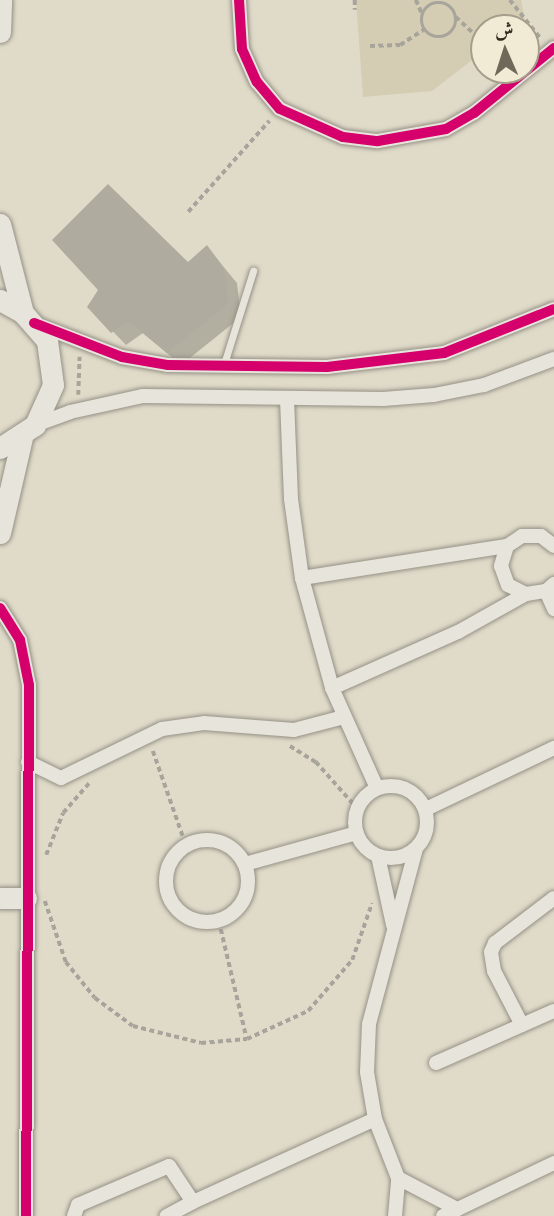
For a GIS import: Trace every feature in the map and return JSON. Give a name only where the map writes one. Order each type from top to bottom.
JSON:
[{"type":"street","points":[[0,32],[1,0]]},
{"type":"street","points":[[240,0],[242,49],[257,82],[280,109],[343,136],[412,138],[446,129],[474,113],[552,49]]},
{"type":"street","points":[[0,225],[29,318],[47,341],[53,385],[28,432],[0,533]]},
{"type":"street","points":[[0,300],[29,318],[122,357],[222,367],[327,367],[444,353],[554,309]]},
{"type":"street","points":[[0,448],[70,412],[143,397],[287,399],[434,395],[484,385],[554,359]]},
{"type":"street","points":[[287,399],[291,499],[302,578],[332,688],[377,788]]},
{"type":"street","points":[[526,594],[503,576],[502,556],[507,547],[522,536],[552,540]]},
{"type":"street","points":[[302,578],[507,547]]},
{"type":"street","points":[[332,688],[458,632],[526,594],[550,587],[554,608]]},
{"type":"street","points":[[0,608],[20,640],[27,662],[28,762],[35,897],[26,1216]]},
{"type":"street","points":[[28,762],[61,778],[162,729],[204,723],[294,730],[344,717]]},
{"type":"street","points":[[426,809],[554,748]]},
{"type":"street","points":[[393,926],[379,856],[357,833],[357,808],[377,788],[405,788],[426,809],[427,830],[416,849],[393,926],[369,1024],[368,1072],[375,1119],[398,1178],[395,1216]]},
{"type":"street","points":[[245,864],[357,833]]},
{"type":"street","points":[[203,839],[220,841],[235,850],[245,864],[249,882],[245,899],[219,921],[201,923],[185,917],[165,889],[166,872],[173,856],[186,845],[203,839]]},
{"type":"street","points":[[379,856],[405,856],[416,849]]},
{"type":"street","points":[[0,898],[35,897]]},
{"type":"street","points":[[522,1025],[494,971],[491,952],[495,943],[554,898]]},
{"type":"street","points":[[436,1063],[554,1011]]},
{"type":"street","points":[[167,1216],[375,1119]]},
{"type":"street","points":[[443,1216],[554,1163]]},
{"type":"street","points":[[74,1216],[78,1205],[166,1167],[174,1170],[193,1202]]},
{"type":"street","points":[[398,1178],[457,1209]]},
{"type":"lane","points":[[222,367],[253,271]]},
{"type":"path","points":[[355,0],[355,10]]},
{"type":"path","points":[[415,0],[423,16],[425,29],[435,36],[448,34],[456,17]]},
{"type":"path","points":[[510,0],[552,49]]},
{"type":"path","points":[[423,16],[430,5],[443,3],[470,30]]},
{"type":"path","points":[[370,47],[400,45],[425,29]]},
{"type":"path","points":[[188,212],[280,109]]},
{"type":"path","points":[[141,752],[161,743]]},
{"type":"path","points":[[286,744],[316,762],[357,808]]},
{"type":"path","points":[[151,747],[186,845]]},
{"type":"path","points":[[45,861],[63,813],[100,775]]},
{"type":"path","points":[[35,897],[66,962],[113,1013],[133,1026],[177,1041],[247,1039],[289,1023],[325,996],[357,950],[373,897]]},
{"type":"path","points":[[219,921],[247,1039]]},
{"type":"shaded area","points":[[356,0],[521,0],[524,14],[470,14],[470,62],[432,91],[363,97]]},
{"type":"building","points":[[108,184],[188,262],[207,245],[224,268],[229,303],[167,353],[128,321],[111,333],[87,307],[98,290],[52,240]]},
{"type":"cycle path","points":[[239,0],[242,49],[257,82],[280,109],[343,137],[378,141],[446,129],[474,113],[554,48]]},
{"type":"cycle path","points":[[34,323],[122,357],[168,365],[327,367],[444,353],[554,309]]},
{"type":"cycle path","points":[[0,608],[20,640],[29,685],[26,1216]]}]
